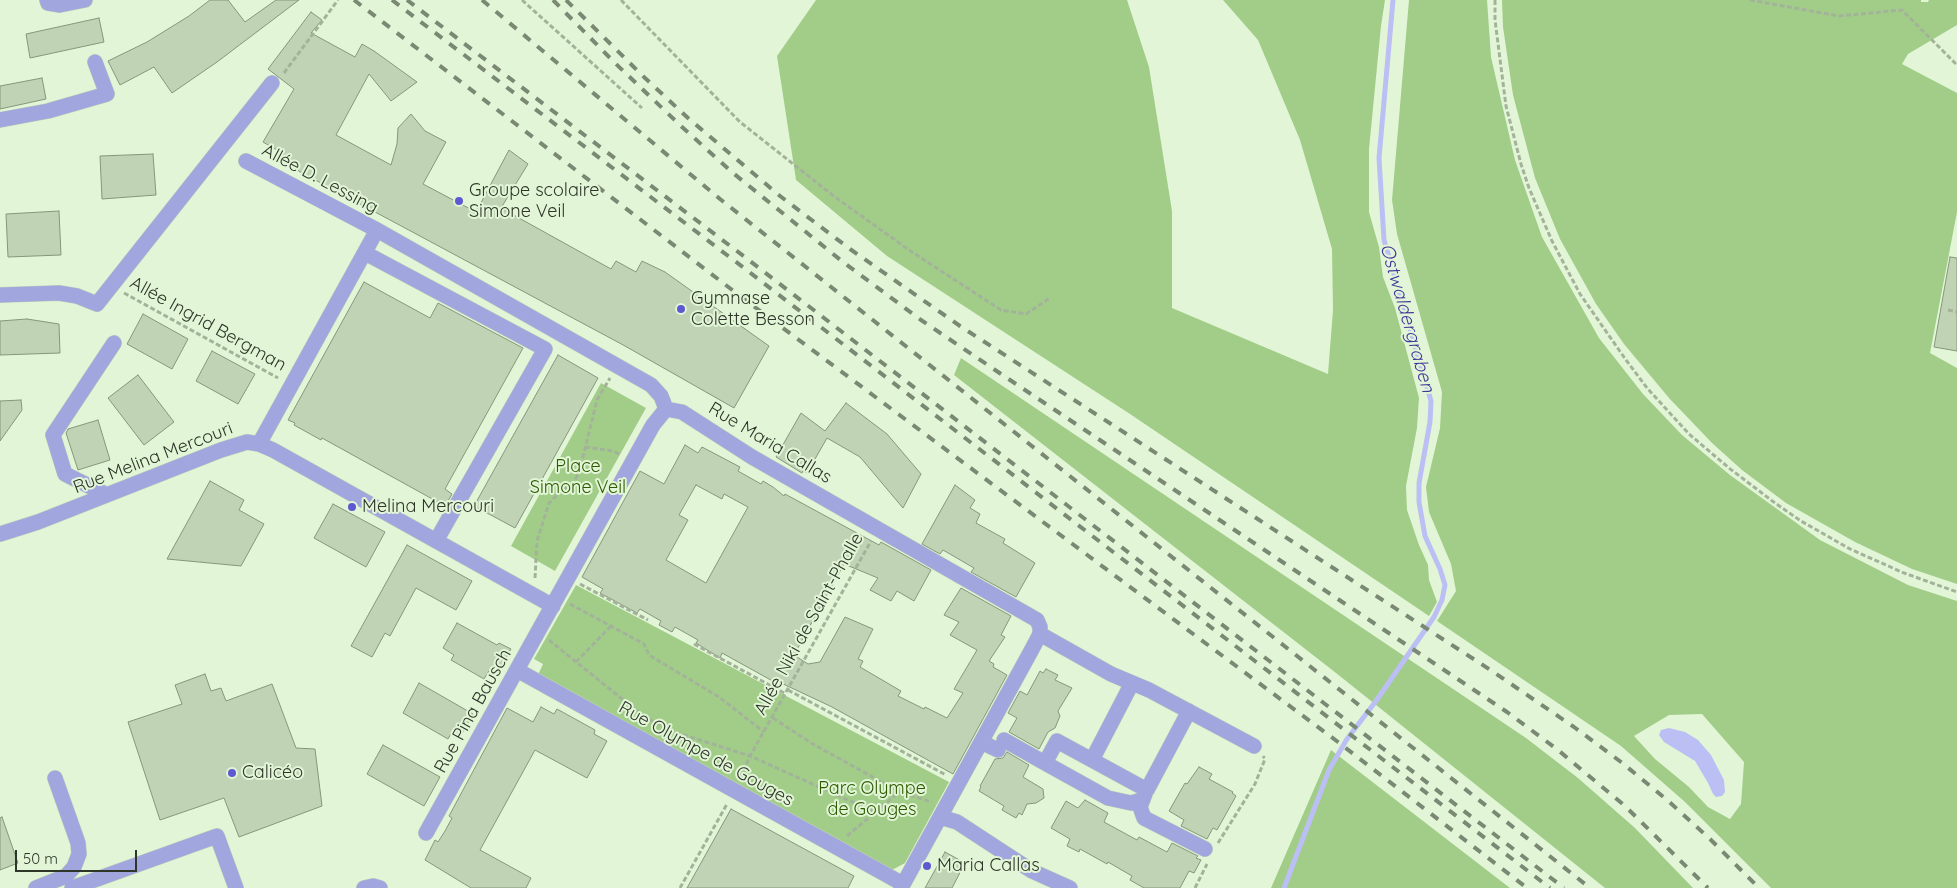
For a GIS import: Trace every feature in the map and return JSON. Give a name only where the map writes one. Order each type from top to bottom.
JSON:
[{"type":"street","points":[[46,0],[48,3],[60,5],[85,0]]},
{"type":"street","points":[[0,120],[48,111],[107,94],[95,62]]},
{"type":"street","points":[[0,295],[59,294],[77,296],[97,304],[272,83]]},
{"type":"street","name":"Allée D. Lessing","points":[[246,160],[545,323],[650,384],[661,396],[666,410]]},
{"type":"street","points":[[260,444],[377,230]]},
{"type":"street","points":[[365,253],[545,349],[452,516],[436,541]]},
{"type":"street","points":[[108,494],[65,474],[53,435],[114,343]]},
{"type":"street","points":[[555,602],[652,425],[666,410]]},
{"type":"street","name":"Rue Maria Callas","points":[[666,410],[682,412],[752,456],[1036,620],[1040,627],[1040,634],[1111,674],[1189,711],[1254,746]]},
{"type":"street","name":"Rue Melina Mercouri","points":[[0,534],[38,522],[247,442],[260,444],[528,592],[555,602]]},
{"type":"street","name":"Rue Pina Bausch","points":[[426,833],[555,602]]},
{"type":"street","points":[[902,886],[1040,634]]},
{"type":"street","name":"Rue Olympe de Gouges","points":[[517,670],[835,846],[902,886]]},
{"type":"street","points":[[1092,790],[1098,764],[1132,683]]},
{"type":"street","points":[[1189,711],[1140,807],[1144,818],[1211,850]]},
{"type":"street","points":[[981,742],[1001,745],[1045,763],[1092,790],[1122,802],[1131,803],[1145,795]]},
{"type":"street","points":[[1045,763],[1056,742],[1098,764],[1145,795]]},
{"type":"street","points":[[55,778],[78,843],[79,854],[70,884]]},
{"type":"street","points":[[940,817],[957,822],[1032,871],[1070,888]]},
{"type":"street","points":[[36,888],[70,884],[217,836],[236,888]]},
{"type":"street","points":[[364,888],[373,886],[380,888]]},
{"type":"path","points":[[272,83],[281,77],[338,0]]},
{"type":"path","points":[[522,0],[642,108]]},
{"type":"path","points":[[621,0],[740,122],[835,197],[909,250],[1001,310],[1026,314],[1050,298]]},
{"type":"path","points":[[1495,0],[1495,20],[1506,106],[1520,164],[1529,188],[1552,241],[1580,294],[1647,388],[1689,434],[1729,468],[1808,525],[1850,549],[1904,573],[1957,592]]},
{"type":"path","points":[[1750,0],[1839,16],[1902,10],[1957,65]]},
{"type":"path","name":"Allée Ingrid Bergman","points":[[111,286],[292,386]]},
{"type":"path","points":[[1948,310],[1957,312]]},
{"type":"path","points":[[528,592],[535,578],[537,540],[549,503],[572,484],[579,473],[597,400],[618,366]]},
{"type":"path","points":[[585,447],[613,451],[632,462]]},
{"type":"path","name":"Allée Niki de Saint-Phalle","points":[[680,888],[734,791],[750,756],[773,718],[877,529]]},
{"type":"path","points":[[568,578],[648,620]]},
{"type":"path","points":[[555,602],[611,626],[644,644],[650,655],[719,697],[764,732]]},
{"type":"path","points":[[576,662],[611,626]]},
{"type":"path","points":[[538,632],[652,721],[675,732],[750,756],[877,813]]},
{"type":"path","points":[[694,644],[786,694]]},
{"type":"path","points":[[788,690],[959,782]]},
{"type":"path","points":[[773,718],[812,743],[900,792],[935,803],[940,817]]},
{"type":"path","points":[[1195,888],[1211,850],[1255,784],[1266,759],[1254,746]]},
{"type":"path","points":[[835,846],[900,792]]},
{"type":"green space","points":[[816,0],[1127,0],[1149,67],[1172,211],[1172,308],[1328,374],[1333,310],[1332,249],[1300,140],[1258,40],[1223,0],[1385,0],[1369,149],[1369,212],[1379,247],[1383,277],[1395,308],[1419,398],[1417,428],[1406,486],[1407,510],[1428,565],[1429,580],[1437,602],[1429,616],[1130,414],[887,256],[796,180],[777,56]]},
{"type":"green space","points":[[1409,0],[1487,0],[1491,57],[1515,160],[1542,237],[1599,338],[1643,394],[1682,435],[1730,475],[1820,540],[1908,585],[1957,601],[1957,888],[1771,888],[1685,802],[1621,746],[1437,621],[1456,591],[1451,564],[1429,512],[1426,487],[1440,428],[1442,392],[1397,234],[1392,200]],"holes":[[[1702,714],[1744,762],[1741,804],[1730,819],[1708,807],[1689,787],[1655,759],[1634,736],[1669,715]]]},
{"type":"green space","points":[[1502,0],[1921,0],[1921,2],[1928,2],[1929,0],[1957,0],[1957,25],[1908,54],[1902,64],[1957,93],[1957,212],[1930,353],[1957,368],[1957,584],[1912,569],[1855,542],[1786,503],[1742,470],[1712,443],[1669,398],[1624,344],[1596,304],[1560,239],[1535,178],[1513,95],[1503,27]]},
{"type":"green space","points":[[961,358],[1526,738],[1578,778],[1635,828],[1693,888],[1605,888],[1336,673],[954,375]]},
{"type":"green space","name":"Place Simone Veil","points":[[601,383],[646,408],[555,571],[511,546]]},
{"type":"green space","name":"Parc Olympe de Gouges","points":[[576,585],[949,782],[905,863],[892,870],[538,675],[543,664],[534,659]]},
{"type":"green space","points":[[1331,750],[1510,888],[1271,888]]},
{"type":"water","points":[[1669,728],[1685,732],[1698,740],[1711,755],[1724,780],[1725,792],[1722,796],[1716,797],[1713,794],[1695,761],[1664,742],[1659,735],[1661,730]]},
{"type":"building","points":[[210,0],[228,0],[245,22],[276,0],[299,0],[217,62],[172,93],[154,67],[120,85],[108,61],[147,42],[189,16]]},
{"type":"building","name":"Groupe scolaire Simone Veil","points":[[311,12],[322,20],[311,33],[355,57],[362,44],[417,82],[391,101],[369,74],[336,135],[391,165],[397,144],[398,128],[411,114],[425,131],[446,142],[423,184],[476,212],[509,150],[528,164],[501,208],[611,269],[616,261],[636,272],[642,261],[665,272],[769,346],[734,408],[625,346],[280,161],[284,154],[263,142],[294,89],[268,69]]},
{"type":"building","points":[[99,18],[104,42],[30,58],[26,34]]},
{"type":"building","points":[[42,78],[46,99],[0,109],[0,86]]},
{"type":"building","points":[[153,154],[156,195],[102,199],[100,156]]},
{"type":"building","points":[[59,211],[61,255],[8,257],[6,214]]},
{"type":"building","points":[[1950,257],[1957,258],[1957,351],[1934,347]]},
{"type":"building","points":[[364,282],[430,318],[438,303],[523,348],[445,489],[452,494],[445,506],[322,438],[321,440],[288,420]]},
{"type":"building","points":[[143,314],[188,339],[172,369],[127,344]]},
{"type":"building","points":[[27,319],[59,324],[60,353],[0,355],[0,321]]},
{"type":"building","points":[[212,351],[255,374],[238,404],[196,381]]},
{"type":"building","points":[[558,355],[598,378],[515,528],[474,506]]},
{"type":"building","points":[[138,375],[174,422],[144,445],[108,398]]},
{"type":"building","points":[[21,400],[22,410],[0,441],[0,401]]},
{"type":"building","points":[[846,403],[887,434],[921,474],[903,508],[860,457],[827,438],[807,473],[803,471],[802,473],[776,457],[801,413],[825,431]]},
{"type":"building","points":[[98,420],[110,460],[78,470],[66,433],[68,429]]},
{"type":"building","points":[[685,445],[698,453],[702,447],[740,467],[738,471],[761,484],[763,481],[784,496],[785,494],[879,545],[881,542],[931,570],[914,601],[897,591],[891,601],[870,590],[878,578],[844,564],[794,655],[808,664],[820,662],[845,617],[873,629],[858,659],[863,661],[860,667],[901,691],[898,696],[947,718],[963,693],[954,689],[977,650],[950,635],[959,622],[944,615],[961,588],[1011,616],[1001,635],[1005,637],[989,661],[994,664],[993,667],[1007,675],[953,774],[832,707],[779,682],[778,684],[722,653],[720,658],[696,643],[698,640],[675,627],[672,632],[659,625],[661,621],[640,609],[637,613],[600,593],[603,589],[582,577],[640,471],[664,484]],"holes":[[[696,485],[722,499],[724,494],[748,507],[706,583],[666,560],[688,520],[679,515]]]},
{"type":"building","points":[[210,481],[244,500],[239,510],[264,524],[241,566],[167,559]]},
{"type":"building","points":[[955,485],[975,500],[970,508],[980,514],[976,523],[1005,539],[1003,543],[1035,563],[1016,597],[971,572],[974,568],[943,550],[940,554],[922,544]]},
{"type":"building","points":[[333,504],[385,532],[366,567],[314,538]]},
{"type":"building","points":[[407,545],[472,581],[456,610],[416,588],[390,636],[385,633],[372,657],[351,646]]},
{"type":"building","points":[[457,623],[497,645],[499,643],[511,649],[496,675],[489,671],[484,679],[451,660],[454,655],[443,648]]},
{"type":"building","points":[[1046,669],[1058,675],[1055,680],[1072,688],[1058,711],[1060,716],[1055,728],[1048,732],[1039,749],[1009,732],[1017,718],[1008,713],[1020,691],[1027,695],[1040,671],[1043,673]]},
{"type":"building","name":"Calicéo","points":[[205,674],[211,691],[221,688],[226,701],[272,684],[296,748],[315,749],[322,806],[239,837],[224,798],[160,820],[128,722],[182,704],[175,685]]},
{"type":"building","points":[[419,683],[473,714],[460,737],[452,732],[448,739],[403,713]]},
{"type":"building","points":[[541,707],[554,714],[557,709],[595,730],[594,734],[607,741],[587,778],[535,750],[480,850],[531,878],[526,888],[471,888],[425,860],[435,840],[438,842],[445,831],[452,818],[449,816],[507,708],[533,722]]},
{"type":"building","points":[[383,745],[440,777],[424,806],[367,774]]},
{"type":"building","points":[[1007,752],[1029,765],[1023,777],[1043,789],[1044,798],[1036,803],[1027,804],[1022,815],[1019,813],[1016,818],[1002,810],[1004,806],[979,791],[995,759],[1003,758]]},
{"type":"building","points":[[1199,767],[1212,774],[1209,779],[1233,792],[1236,796],[1217,830],[1213,828],[1207,839],[1181,826],[1184,820],[1169,811],[1185,783],[1187,784]]},
{"type":"building","points":[[1085,800],[1108,813],[1104,822],[1137,840],[1139,837],[1167,852],[1172,843],[1198,856],[1196,858],[1201,860],[1194,873],[1189,871],[1180,888],[1144,888],[1130,880],[1132,876],[1108,862],[1107,864],[1080,849],[1079,852],[1067,846],[1070,839],[1051,828],[1066,801],[1078,808]]},
{"type":"building","points":[[731,809],[854,876],[848,888],[687,888]]},
{"type":"building","points":[[2,817],[18,863],[0,870],[0,818]]},
{"type":"building","points":[[945,852],[965,863],[952,888],[925,888]]},
{"type":"waterway","name":"Ostwaldergraben","points":[[1284,888],[1329,770],[1347,739],[1376,701],[1434,617],[1442,600],[1445,585],[1425,536],[1419,502],[1419,483],[1430,422],[1431,401],[1384,240],[1379,158],[1393,0]]},
{"type":"railway","points":[[354,0],[744,299],[1338,742],[1527,888]]},
{"type":"railway","points":[[392,0],[744,268],[1550,888]]},
{"type":"railway","points":[[407,0],[750,261],[1564,888]]},
{"type":"railway","points":[[482,0],[720,199],[1590,888]]},
{"type":"railway","points":[[553,0],[682,127],[733,173],[843,262],[921,320],[1507,712],[1558,750],[1625,806],[1708,888]]},
{"type":"railway","points":[[566,0],[688,118],[780,196],[850,249],[960,326],[1492,671],[1574,727],[1666,799],[1710,839],[1759,888]]},
{"type":"place","name":"Groupe scolaire Simone Veil","points":[[459,201]]},
{"type":"place","name":"Gymnase Colette Besson","points":[[681,309]]},
{"type":"place","name":"Melina Mercouri","points":[[352,507]]},
{"type":"place","name":"Calicéo","points":[[232,773]]},
{"type":"place","name":"Maria Callas","points":[[927,866]]}]
